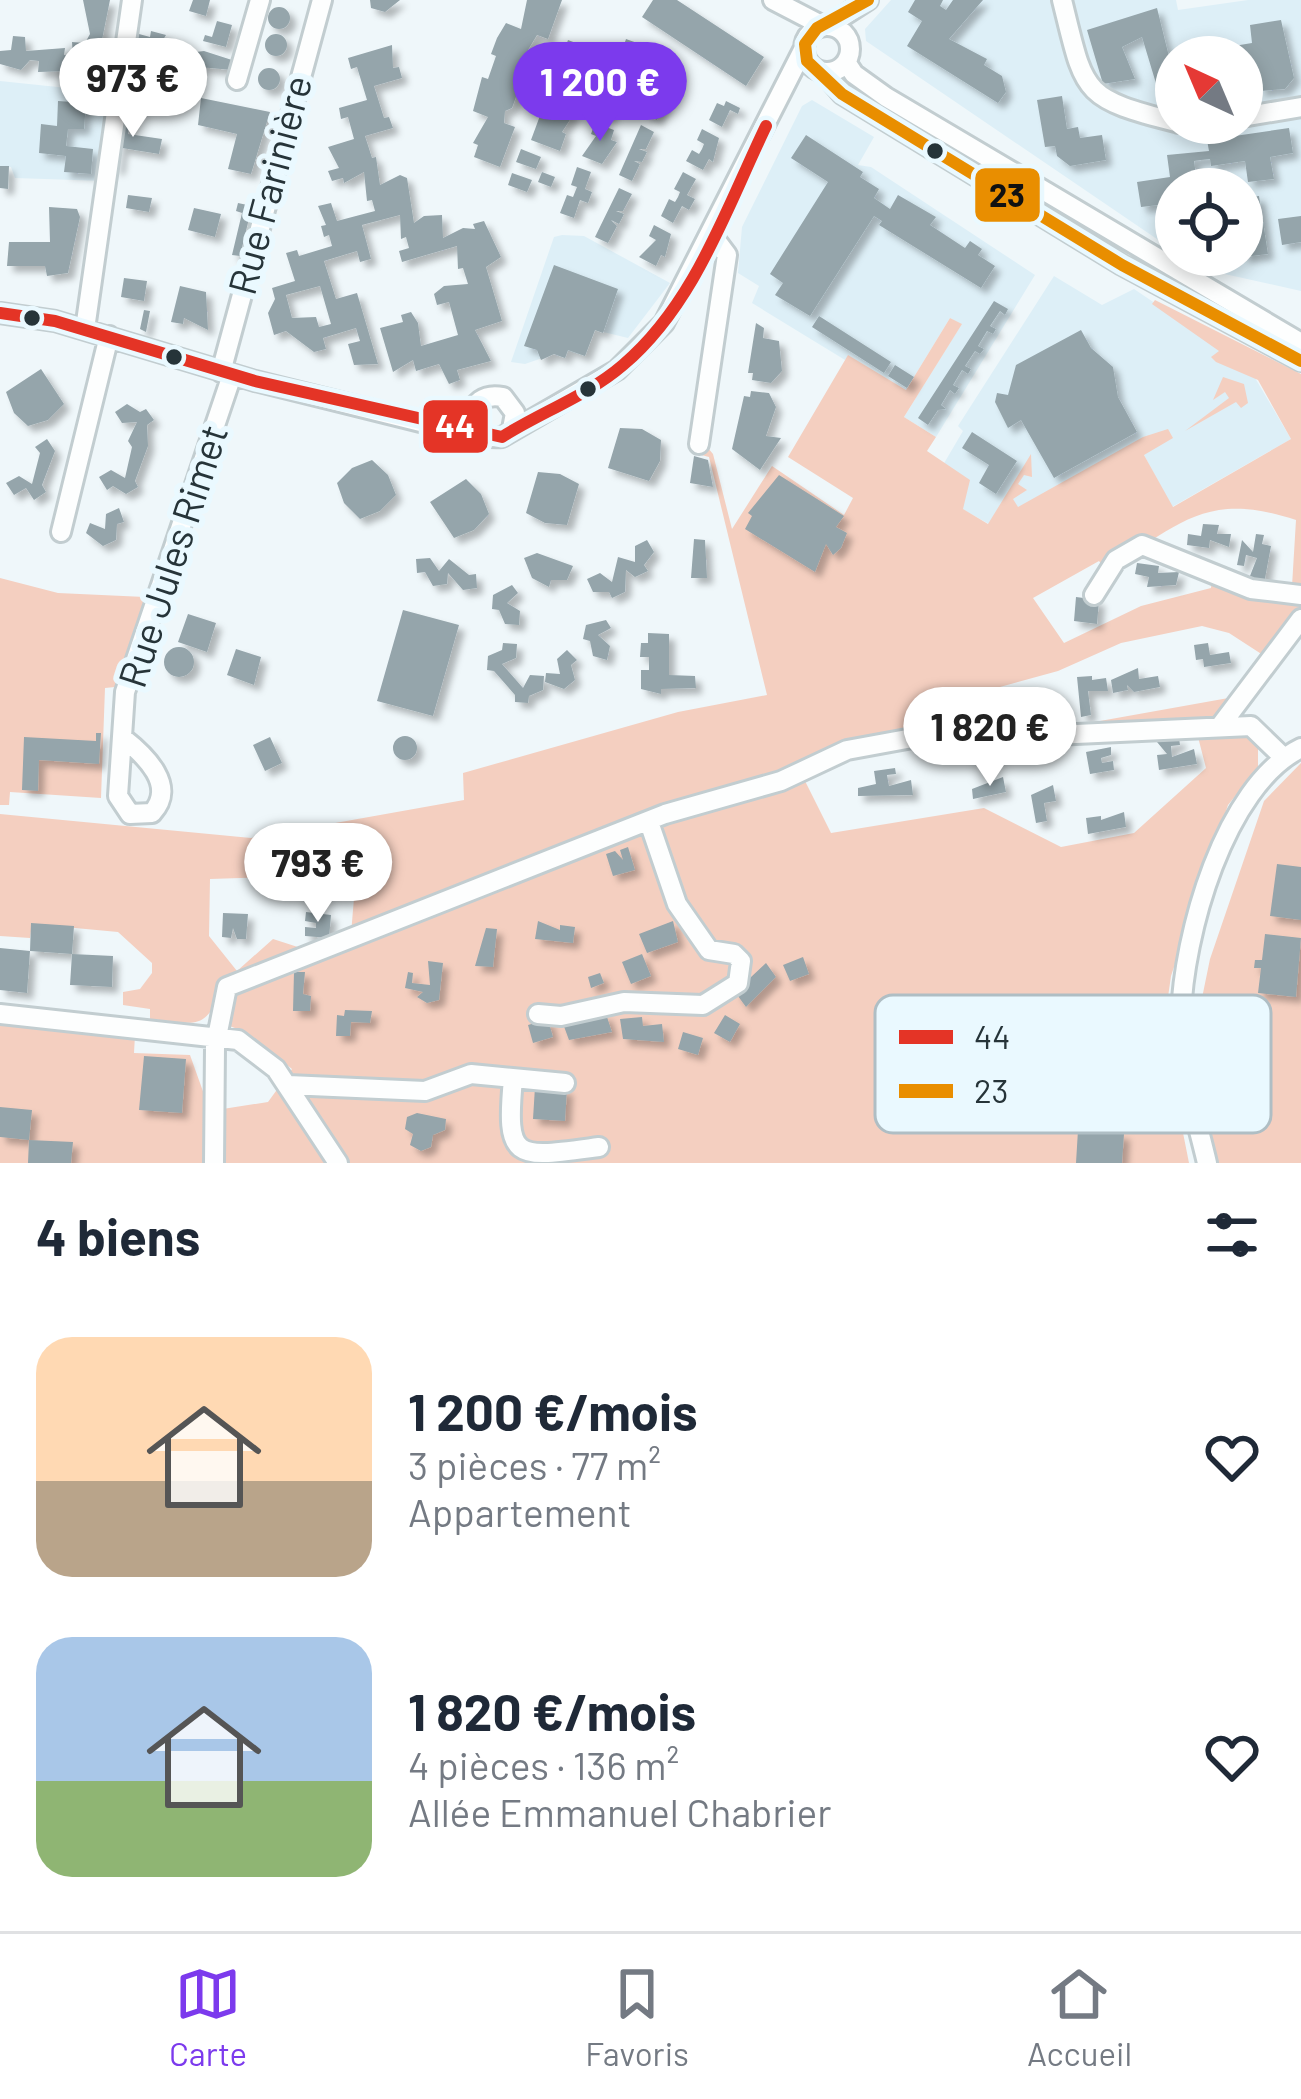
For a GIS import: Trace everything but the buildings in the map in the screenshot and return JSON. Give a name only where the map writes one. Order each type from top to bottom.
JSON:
[{"type":"street","points":[[85,329],[132,0]]},
{"type":"street","points":[[237,80],[260,0]]},
{"type":"street","name":"Rue Farinière","points":[[227,373],[322,0]]},
{"type":"street","points":[[772,0],[847,37]]},
{"type":"street","points":[[772,0],[804,46],[807,62],[858,104],[1201,298],[1301,343]]},
{"type":"street","points":[[0,313],[85,329],[227,373],[413,418],[473,420],[494,439],[623,365],[664,322],[804,46],[868,0]]},
{"type":"street","points":[[868,0],[847,37],[846,62],[854,74],[1301,361]]},
{"type":"street","points":[[1063,0],[1079,69],[1093,92],[1126,110],[1155,117]]},
{"type":"street","points":[[305,57],[328,63]]},
{"type":"street","points":[[784,92],[846,62]]},
{"type":"street","points":[[1263,113],[1301,107]]},
{"type":"street","points":[[698,444],[727,255],[712,235]]},
{"type":"street","points":[[61,532],[109,336]]},
{"type":"street","name":"Rue Jules Rimet","points":[[122,739],[129,679],[227,373]]},
{"type":"street","points":[[473,420],[489,394],[512,405],[541,406],[581,393]]},
{"type":"street","points":[[512,405],[512,429]]},
{"type":"street","points":[[1094,595],[1116,560],[1142,545],[1251,589],[1301,595]]},
{"type":"street","points":[[1221,725],[1301,619]]},
{"type":"street","points":[[214,1163],[216,1034],[222,997],[236,980],[324,951],[649,822],[781,782],[847,750],[956,730],[1008,737],[1251,726],[1282,757]]},
{"type":"street","points":[[1184,995],[1224,836],[1241,803],[1282,757],[1301,748]]},
{"type":"street","points":[[538,1014],[561,1016],[624,1002],[704,1005],[738,983],[741,961],[709,950],[676,904],[649,822]]},
{"type":"street","points":[[0,1014],[216,1034],[258,1051],[288,1085],[338,1163]]},
{"type":"street","points":[[288,1085],[425,1091],[471,1074],[565,1083]]},
{"type":"street","points":[[514,1078],[508,1135],[514,1147],[529,1156],[599,1147]]},
{"type":"street","points":[[1200,1133],[1207,1163]]},
{"type":"shaded area","points":[[891,0],[1176,0],[1178,10],[1248,0],[1301,0],[1301,291],[1234,276],[1263,276],[1263,168],[1155,168],[1155,238],[866,41],[865,29]]},
{"type":"shaded area","points":[[0,81],[115,93],[104,181],[15,178],[11,167],[0,166]]},
{"type":"shaded area","points":[[812,100],[874,137],[858,165],[871,167],[1035,275],[936,437],[904,417],[961,325],[950,318],[906,390],[849,356],[845,360],[752,303],[759,286],[738,273],[742,227],[802,106]]},
{"type":"shaded area","points":[[584,236],[670,283],[628,338],[595,330],[585,356],[568,351],[565,358],[554,354],[525,364],[511,362],[554,237]]},
{"type":"shaded area","points":[[1054,276],[1102,305],[1134,289],[1248,366],[1291,439],[1172,507],[1137,442],[989,524],[962,509],[943,465],[963,431],[958,426]]},
{"type":"shaded area","points":[[1155,300],[1301,374],[1301,588],[1292,586],[1296,520],[1237,509],[1193,517],[1105,569],[1099,561],[1033,598],[1064,643],[1141,606],[1211,588],[1212,576],[1301,596],[1301,612],[1266,657],[1229,633],[1202,626],[1121,643],[1058,671],[953,700],[956,724],[793,770],[351,934],[356,874],[210,879],[209,936],[237,971],[273,939],[304,949],[223,988],[210,1012],[196,1022],[150,1019],[150,1009],[123,1005],[123,992],[140,989],[152,973],[152,963],[118,932],[32,924],[30,938],[0,936],[0,814],[251,838],[464,800],[463,773],[678,712],[767,695],[709,457],[694,453],[708,448],[713,454],[732,529],[772,466],[844,515],[853,498],[788,457],[848,355],[906,390],[950,318],[962,324],[904,417],[936,437],[927,451],[970,480],[963,509],[988,524],[1031,454],[1032,477],[1024,475],[1018,484],[1027,490],[1013,499],[1018,507],[1143,437],[1168,429],[1173,438],[1144,455],[1173,507],[1291,439],[1258,380],[1216,362],[1211,357],[1219,351],[1152,304]]},
{"type":"shaded area","points":[[1223,377],[1244,384],[1248,403],[1241,408],[1236,402],[1185,431],[1229,398],[1225,392],[1213,400]]},
{"type":"shaded area","points":[[0,578],[58,593],[145,597],[115,687],[105,688],[101,798],[10,792],[9,805],[0,805]]},
{"type":"shaded area","points":[[1234,697],[1219,720],[1072,726]]},
{"type":"shaded area","points":[[1244,732],[1258,744],[1258,768],[1228,805],[1168,995],[875,995],[875,1133],[1183,1133],[1189,1163],[0,1163],[0,1022],[135,1035],[134,1053],[190,1055],[210,1111],[268,1102],[292,1069],[246,1032],[221,1023],[227,1001],[239,986],[352,948],[659,827],[804,779],[831,833],[984,808],[1061,847],[1134,833],[1206,768],[1198,737]]},
{"type":"shaded area","points":[[1301,763],[1301,1163],[1217,1163],[1212,1133],[1271,1133],[1271,995],[1203,995],[1210,959],[1264,801]]},
{"type":"transit line","name":"23","points":[[868,0],[817,28],[805,44],[807,61],[842,94],[1122,265],[1301,361]]},
{"type":"transit line","name":"44","points":[[0,313],[55,321],[255,381],[502,437],[594,386],[648,341],[706,254],[766,126]]}]
